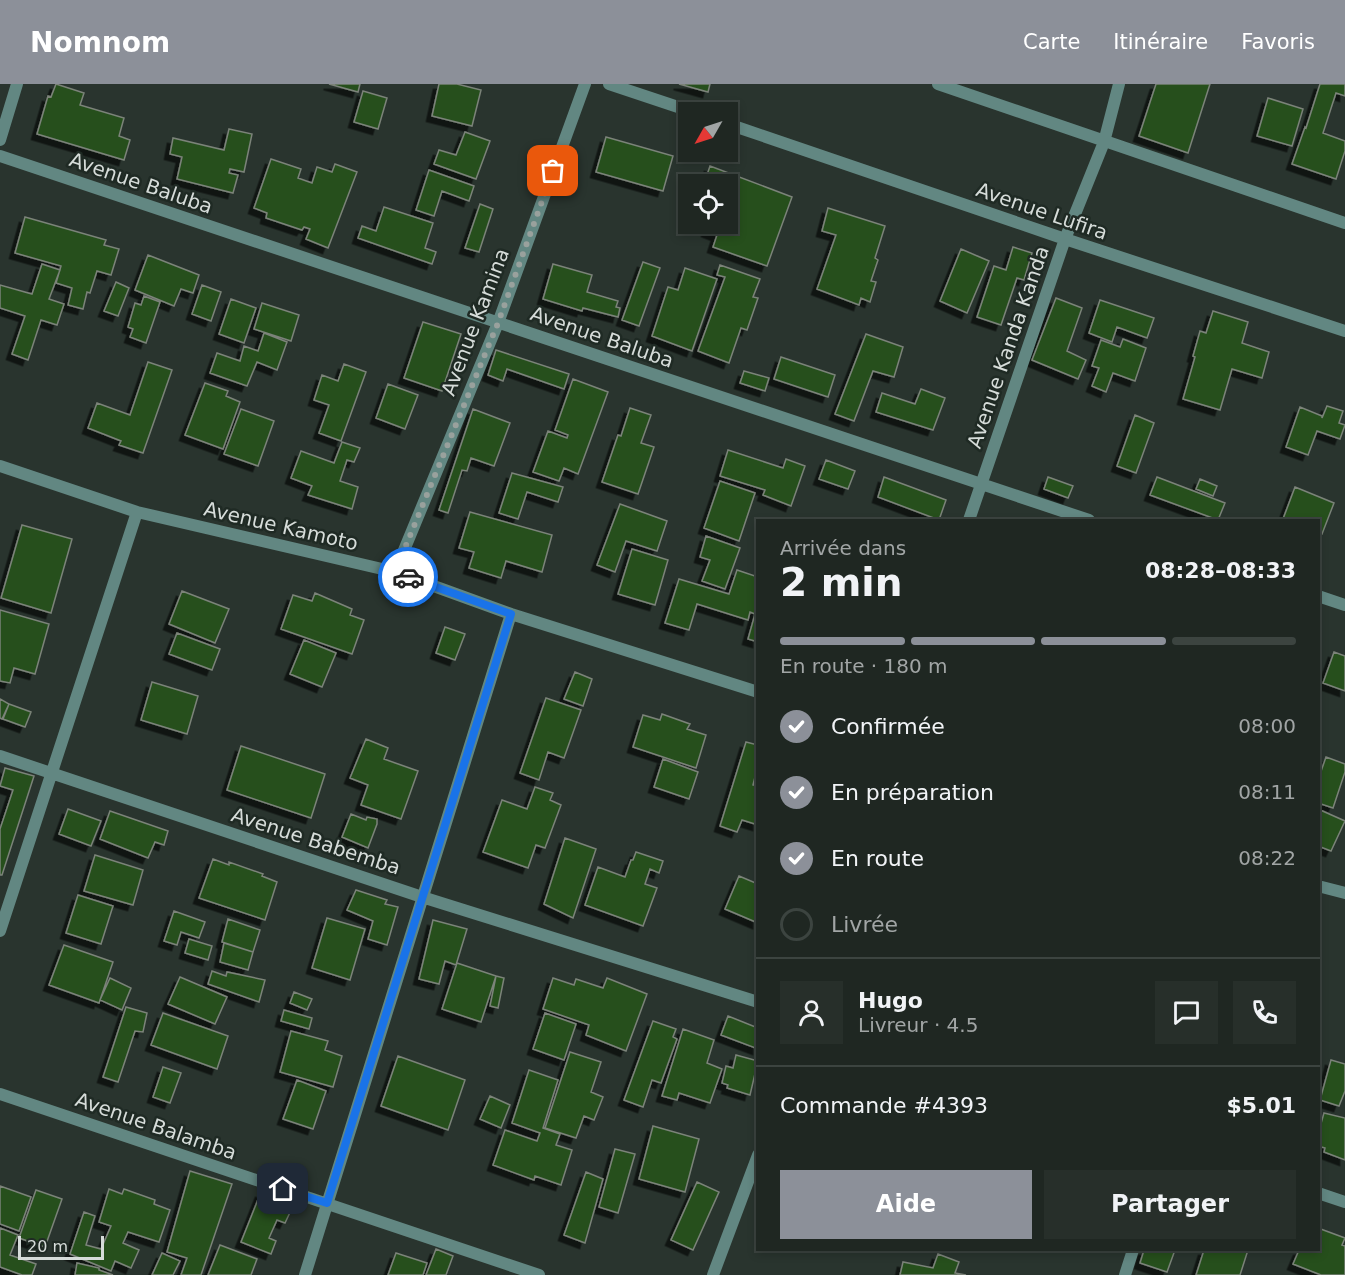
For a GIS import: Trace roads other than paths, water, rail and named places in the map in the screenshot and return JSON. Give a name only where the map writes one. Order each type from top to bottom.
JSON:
[{"type":"street","points":[[0,140],[17,84]]},
{"type":"street","name":"Avenue Kamina","points":[[395,572],[498,323],[585,84]]},
{"type":"street","points":[[609,84],[678,107]]},
{"type":"street","points":[[938,84],[1345,223]]},
{"type":"street","name":"Avenue Kanda Kanda","points":[[969,519],[1065,239],[1104,142],[1119,84]]},
{"type":"street","name":"Avenue Lufira","points":[[738,127],[1065,239],[1345,331]]},
{"type":"street","name":"Avenue Baluba","points":[[0,156],[1086,519]]},
{"type":"street","name":"Avenue Kamoto","points":[[0,466],[137,512],[395,572],[511,614],[756,691]]},
{"type":"street","points":[[0,931],[137,512]]},
{"type":"street","points":[[1320,597],[1345,605]]},
{"type":"street","points":[[304,1275],[511,614]]},
{"type":"street","name":"Avenue Babemba","points":[[0,756],[422,897],[756,1001]]},
{"type":"street","points":[[1320,886],[1345,893]]},
{"type":"street","name":"Avenue Balamba","points":[[0,1094],[539,1275]]},
{"type":"street","points":[[713,1275],[756,1160]]},
{"type":"street","points":[[1320,1194],[1345,1202]]},
{"type":"street","points":[[1125,1275],[1133,1251]]}]
